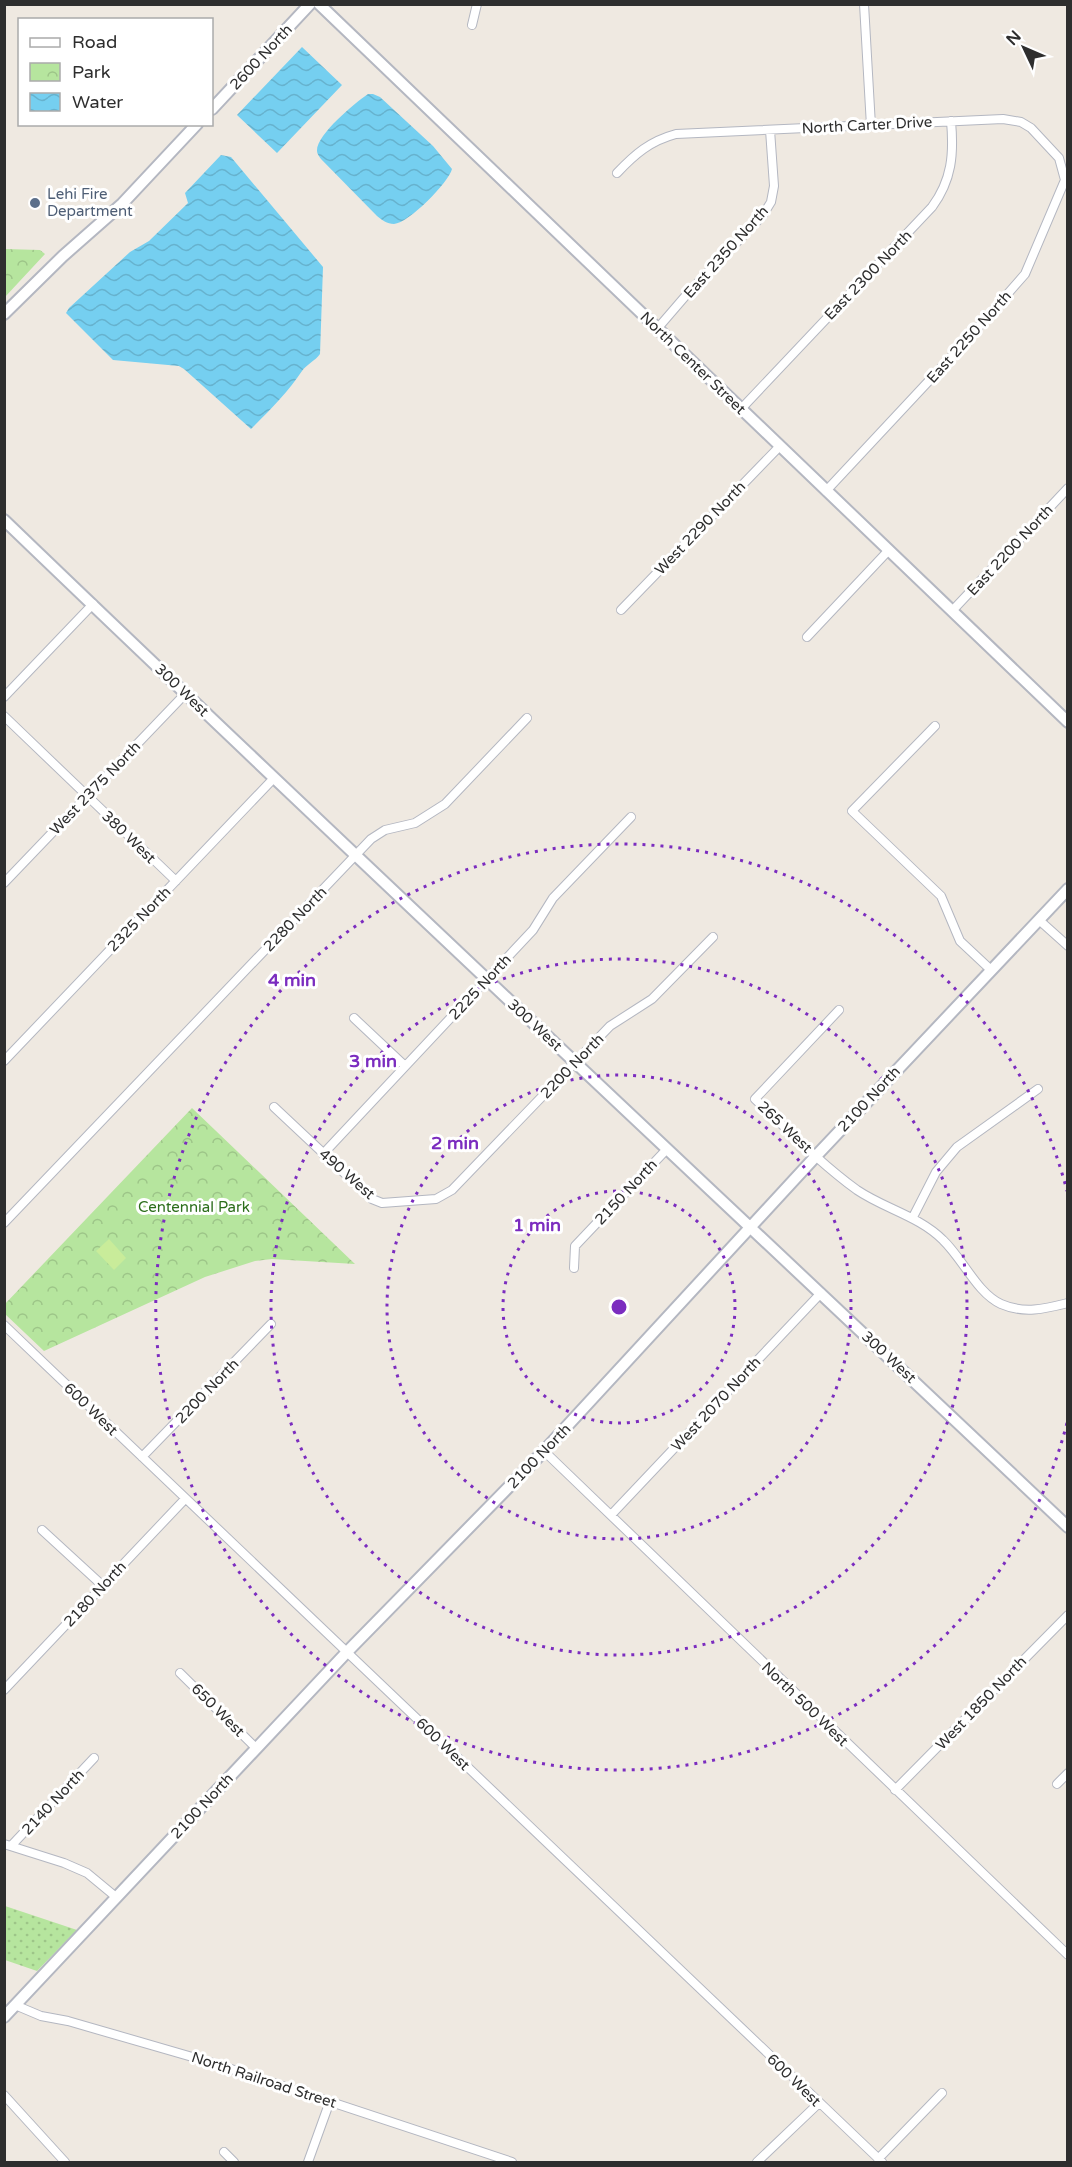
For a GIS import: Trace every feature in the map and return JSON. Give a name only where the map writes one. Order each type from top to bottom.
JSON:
[{"type":"street","name":"2600 North","points":[[213,109],[310,4]]},
{"type":"street","name":"North Center Street","points":[[319,4],[1068,722]]},
{"type":"street","points":[[472,25],[477,4]]},
{"type":"street","points":[[864,4],[871,126]]},
{"type":"street","name":"North Carter Drive","points":[[617,173],[635,154],[661,138],[676,134],[1003,119],[1021,122],[1031,128],[1059,158]]},
{"type":"street","name":"East 2300 North","points":[[741,409],[932,207],[944,188],[951,168],[953,149],[951,121]]},
{"type":"street","points":[[4,314],[63,256],[122,204],[195,126]]},
{"type":"street","name":"East 2350 North","points":[[657,329],[763,214],[771,202],[774,186],[770,130]]},
{"type":"street","name":"East 2250 North","points":[[826,491],[968,339],[1025,274],[1065,180],[1059,158]]},
{"type":"street","name":"West 2290 North","points":[[621,610],[780,446]]},
{"type":"street","name":"East 2200 North","points":[[952,611],[1068,488]]},
{"type":"street","name":"300 West","points":[[4,520],[355,856],[751,1226],[1068,1527]]},
{"type":"street","points":[[807,637],[888,551]]},
{"type":"street","points":[[4,696],[93,604]]},
{"type":"street","name":"West 2375 North","points":[[4,883],[186,693]]},
{"type":"street","name":"380 West","points":[[4,716],[176,881]]},
{"type":"street","name":"2280 North","points":[[4,1223],[371,839],[385,830],[415,822],[445,804],[527,718]]},
{"type":"street","points":[[935,726],[852,811],[942,896],[960,941],[991,970]]},
{"type":"street","name":"2325 North","points":[[4,1060],[274,777]]},
{"type":"street","name":"2225 North","points":[[323,1154],[533,930],[554,898],[631,817]]},
{"type":"street","name":"2100 North","points":[[4,2017],[346,1653],[544,1451],[816,1156],[1068,889]]},
{"type":"street","points":[[1039,920],[1068,946]]},
{"type":"street","name":"2200 North","points":[[436,1199],[452,1190],[610,1026],[652,999],[712,937]]},
{"type":"street","name":"265 West","points":[[839,1010],[755,1099],[816,1156],[858,1190],[895,1212],[913,1217],[943,1239],[983,1291],[999,1303],[1021,1310],[1035,1310],[1068,1303]]},
{"type":"street","points":[[354,1018],[405,1066]]},
{"type":"street","points":[[913,1217],[936,1172],[957,1147],[1038,1089]]},
{"type":"street","name":"490 West","points":[[274,1107],[372,1199],[382,1203],[436,1199]]},
{"type":"street","name":"2150 North","points":[[574,1268],[574,1246],[667,1149]]},
{"type":"street","name":"West 2070 North","points":[[611,1515],[821,1293]]},
{"type":"street","name":"2200 North","points":[[142,1457],[272,1324]]},
{"type":"street","name":"600 West","points":[[4,1325],[880,2161]]},
{"type":"street","name":"North 500 West","points":[[544,1451],[1068,1956]]},
{"type":"street","name":"2180 North","points":[[4,1690],[185,1499]]},
{"type":"street","points":[[42,1530],[103,1586]]},
{"type":"street","name":"West 1850 North","points":[[895,1790],[1068,1615]]},
{"type":"street","name":"650 West","points":[[180,1673],[256,1748]]},
{"type":"street","name":"2140 North","points":[[8,1845],[94,1758]]},
{"type":"street","points":[[1057,1784],[1068,1773]]},
{"type":"street","points":[[8,1845],[87,1873],[116,1897]]},
{"type":"street","name":"North Railroad Street","points":[[15,2005],[41,2016],[79,2024],[213,2063],[512,2163]]},
{"type":"street","points":[[880,2161],[942,2093]]},
{"type":"street","points":[[4,2095],[65,2163]]},
{"type":"street","points":[[308,2163],[330,2101]]},
{"type":"street","points":[[757,2163],[819,2103]]},
{"type":"street","points":[[224,2152],[234,2163]]},
{"type":"green space","points":[[5,249],[40,250],[45,254],[5,297]]},
{"type":"green space","name":"Centennial Park","points":[[192,1108],[355,1264],[272,1259],[255,1261],[205,1277],[44,1351],[5,1314],[4,1305]]},
{"type":"green space","points":[[109,1239],[126,1258],[114,1270],[96,1251]]},
{"type":"green space","points":[[5,1906],[77,1930],[37,1971],[5,1960]]},
{"type":"water","points":[[302,47],[342,85],[277,153],[237,115]]},
{"type":"water","points":[[368,94],[380,97],[433,146],[452,169],[444,183],[428,201],[409,217],[394,224],[387,223],[377,216],[321,159],[317,152],[318,144],[329,128]]},
{"type":"water","points":[[221,155],[231,157],[323,267],[320,354],[251,429],[184,369],[179,366],[113,360],[66,313],[130,252],[149,241],[188,203],[185,193]]},
{"type":"place","name":"Lehi Fire Department","points":[[35,203]]}]
